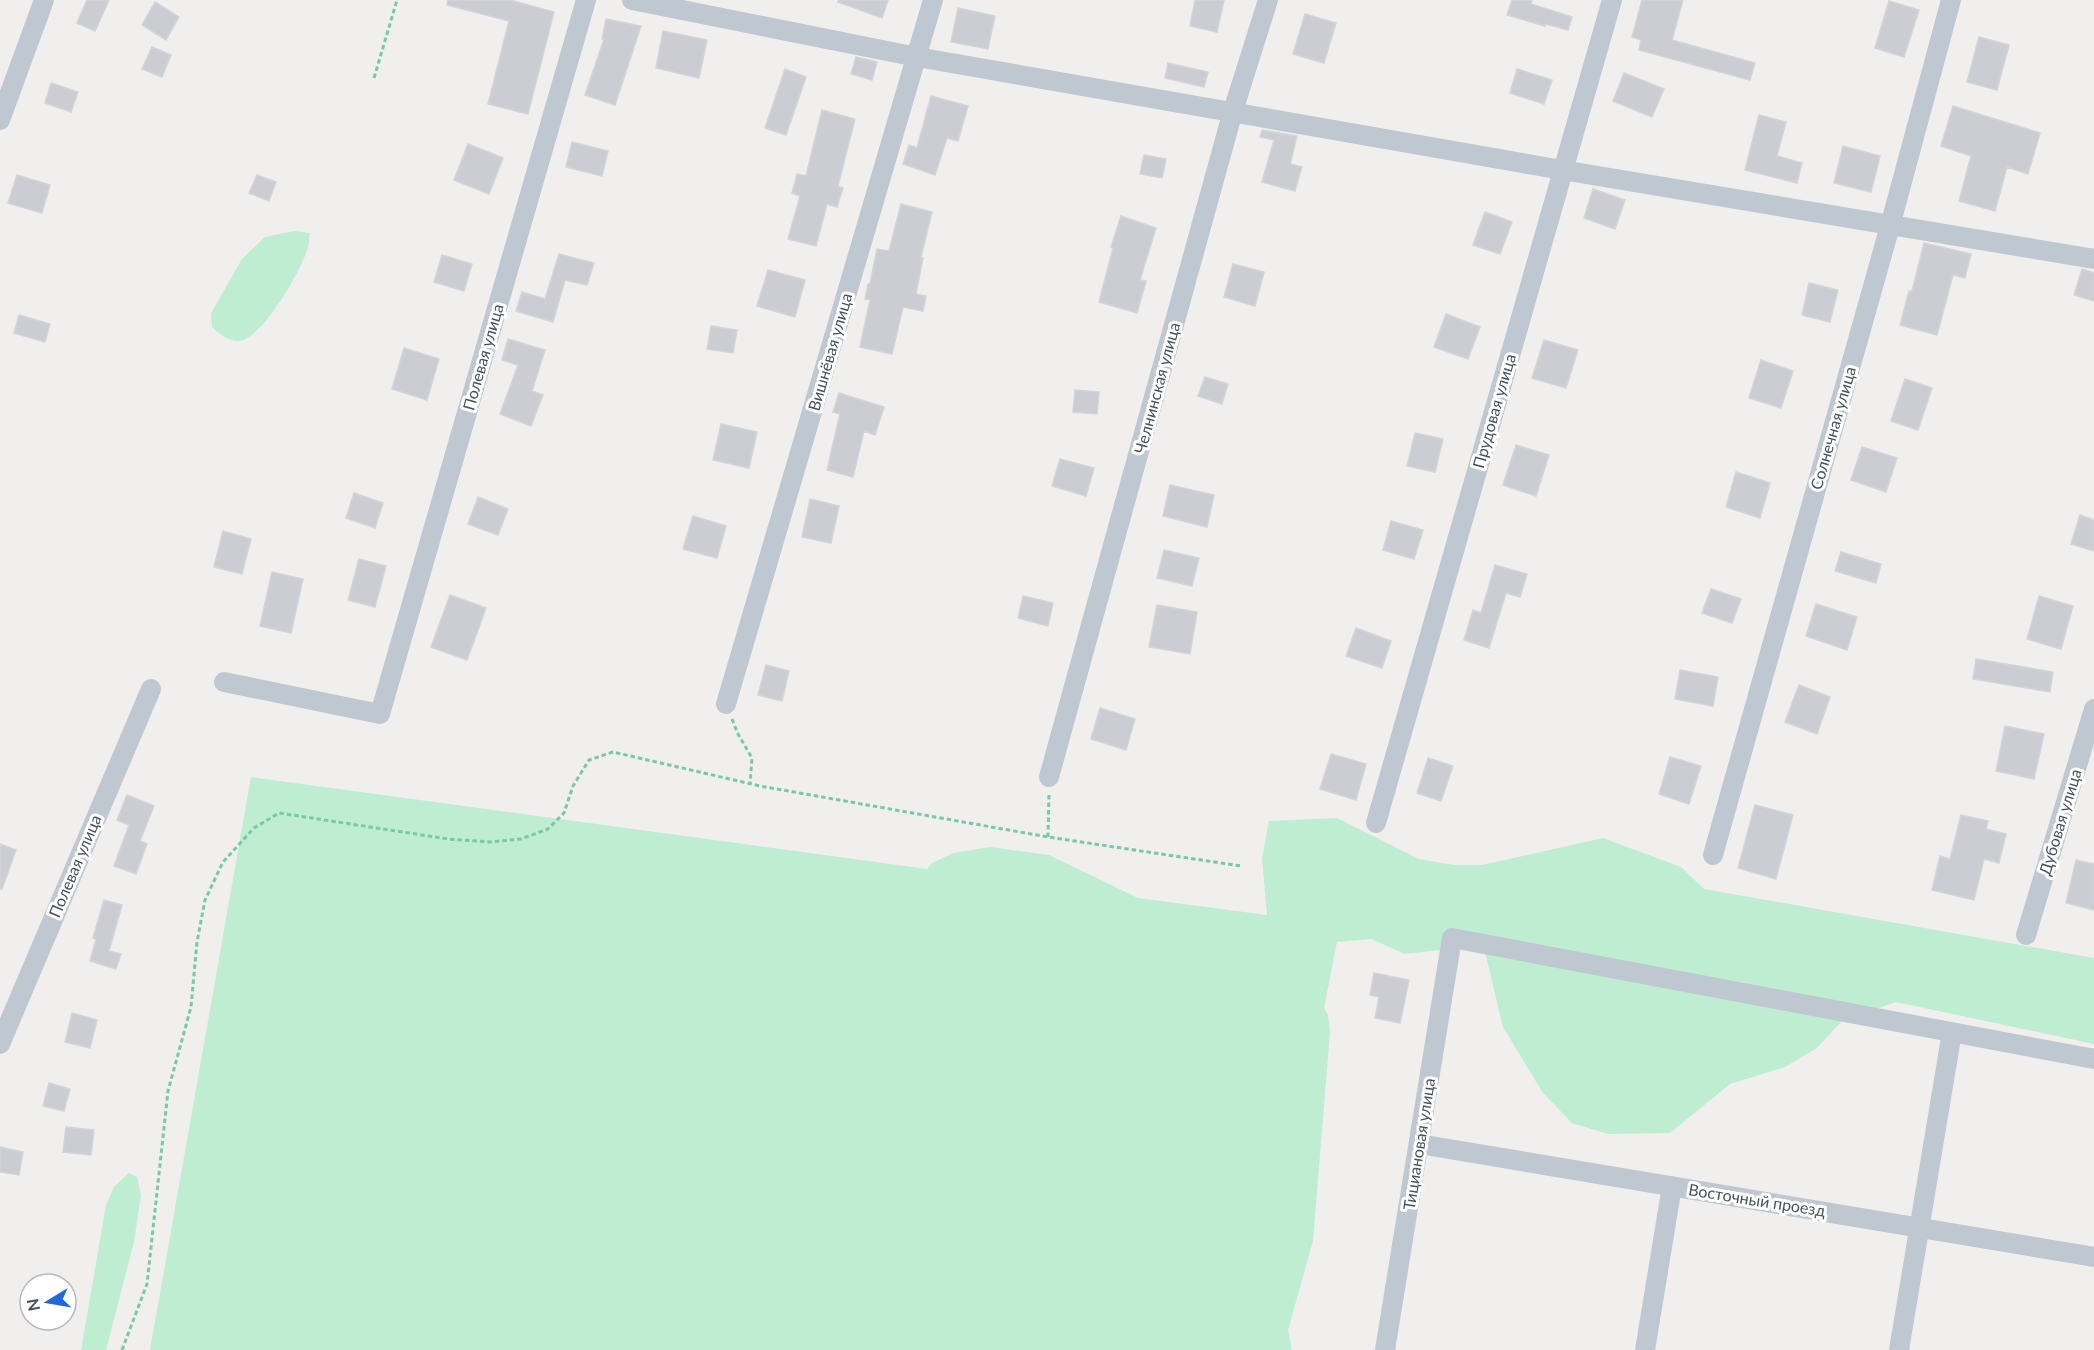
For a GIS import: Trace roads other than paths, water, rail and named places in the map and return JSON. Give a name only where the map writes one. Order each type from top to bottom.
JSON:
[{"type":"street","points":[[0,120],[44,0]]},
{"type":"street","name":"Полевая улица","points":[[224,682],[380,714],[586,0]]},
{"type":"street","points":[[632,0],[917,57],[1562,170],[2094,259]]},
{"type":"street","name":"Вишнёвая улица","points":[[726,704],[933,0]]},
{"type":"street","name":"Челнинская улица","points":[[1049,777],[1233,111],[1268,0]]},
{"type":"street","name":"Прудовая улица","points":[[1376,823],[1612,0]]},
{"type":"street","name":"Солнечная улица","points":[[1713,855],[1890,226],[1951,0]]},
{"type":"street","name":"Полевая улица","points":[[0,1044],[151,689]]},
{"type":"street","name":"Дубовая улица","points":[[2026,935],[2094,709]]},
{"type":"street","name":"Тициановая улица","points":[[1385,1350],[1452,938],[1952,1032]]},
{"type":"street","points":[[1899,1350],[1952,1032],[2094,1059]]},
{"type":"street","name":"Восточный проезд","points":[[1419,1144],[2094,1257]]},
{"type":"street","points":[[1645,1350],[1672,1186]]}]
